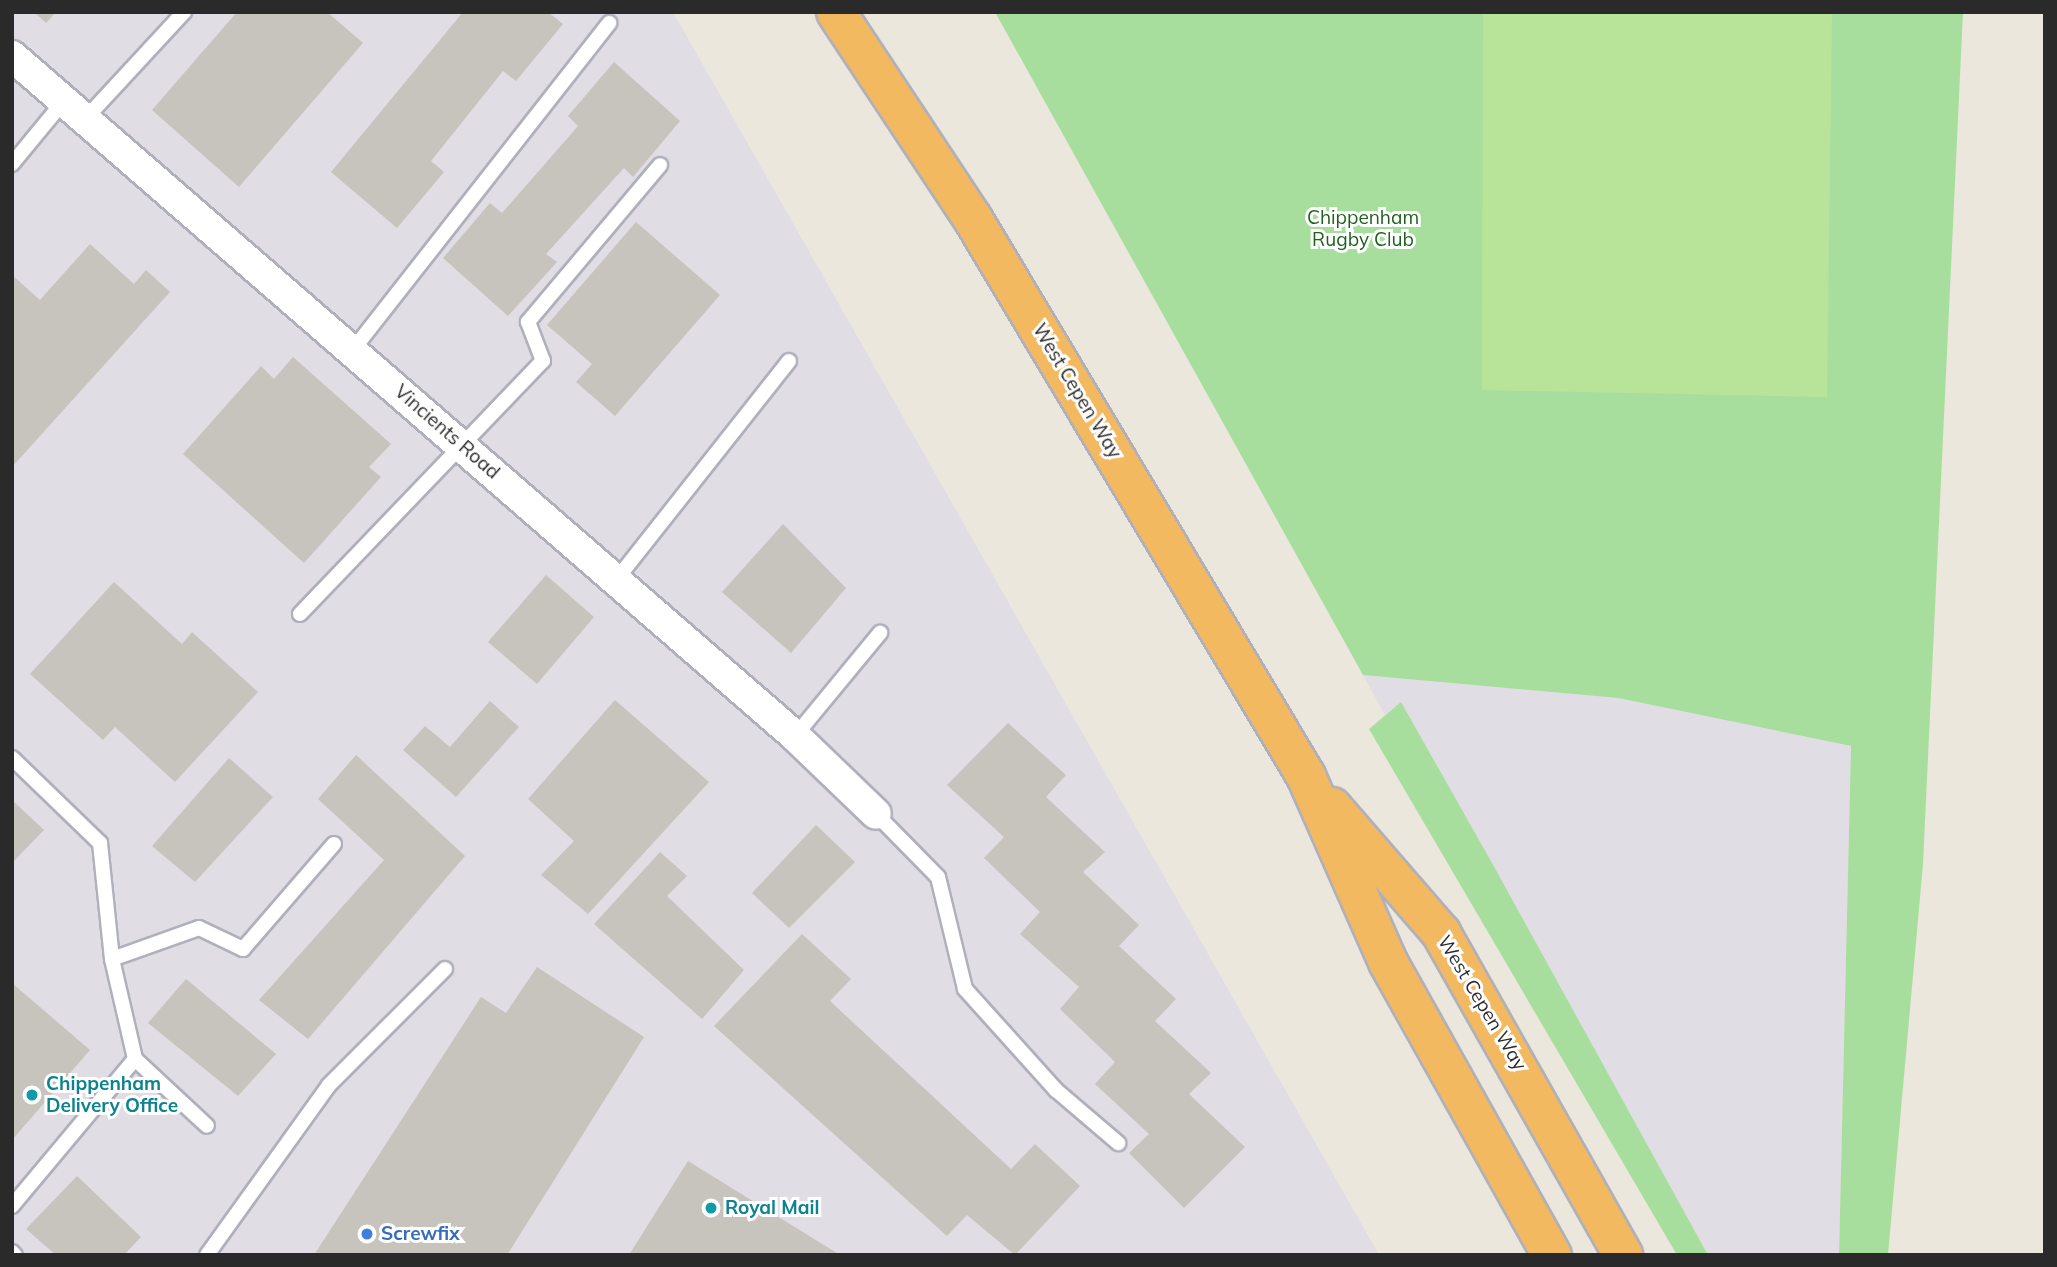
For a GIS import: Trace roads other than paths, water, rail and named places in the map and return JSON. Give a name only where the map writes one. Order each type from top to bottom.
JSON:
[{"type":"highway","name":"West Cepen Way","points":[[836,12],[973,219],[1306,776],[1388,962],[1552,1255]]},
{"type":"highway","name":"West Cepen Way","points":[[1306,776],[1441,933],[1623,1255]]},
{"type":"street","name":"Vincients Road","points":[[12,56],[464,445],[795,736],[876,814]]},
{"type":"lane","points":[[12,164],[184,12]]},
{"type":"lane","points":[[352,351],[609,23]]},
{"type":"lane","points":[[300,614],[543,361],[528,322],[660,165]]},
{"type":"lane","points":[[616,580],[789,361]]},
{"type":"lane","points":[[795,736],[880,633]]},
{"type":"lane","points":[[12,758],[100,843],[112,959],[135,1059],[207,1126]]},
{"type":"lane","points":[[876,814],[938,877],[965,989],[1056,1090],[1118,1143]]},
{"type":"lane","points":[[112,959],[199,928],[243,949],[334,844]]},
{"type":"lane","points":[[207,1255],[329,1086],[445,969]]},
{"type":"lane","points":[[12,1206],[135,1059]]},
{"type":"place","name":"Chippenham Delivery Office","points":[[32,1095]]},
{"type":"place","name":"Royal Mail","points":[[711,1208]]},
{"type":"place","name":"Screwfix","points":[[367,1234]]},
{"type":"park label","name":"Chippenham Rugby Club","points":[[1363,229]]}]
